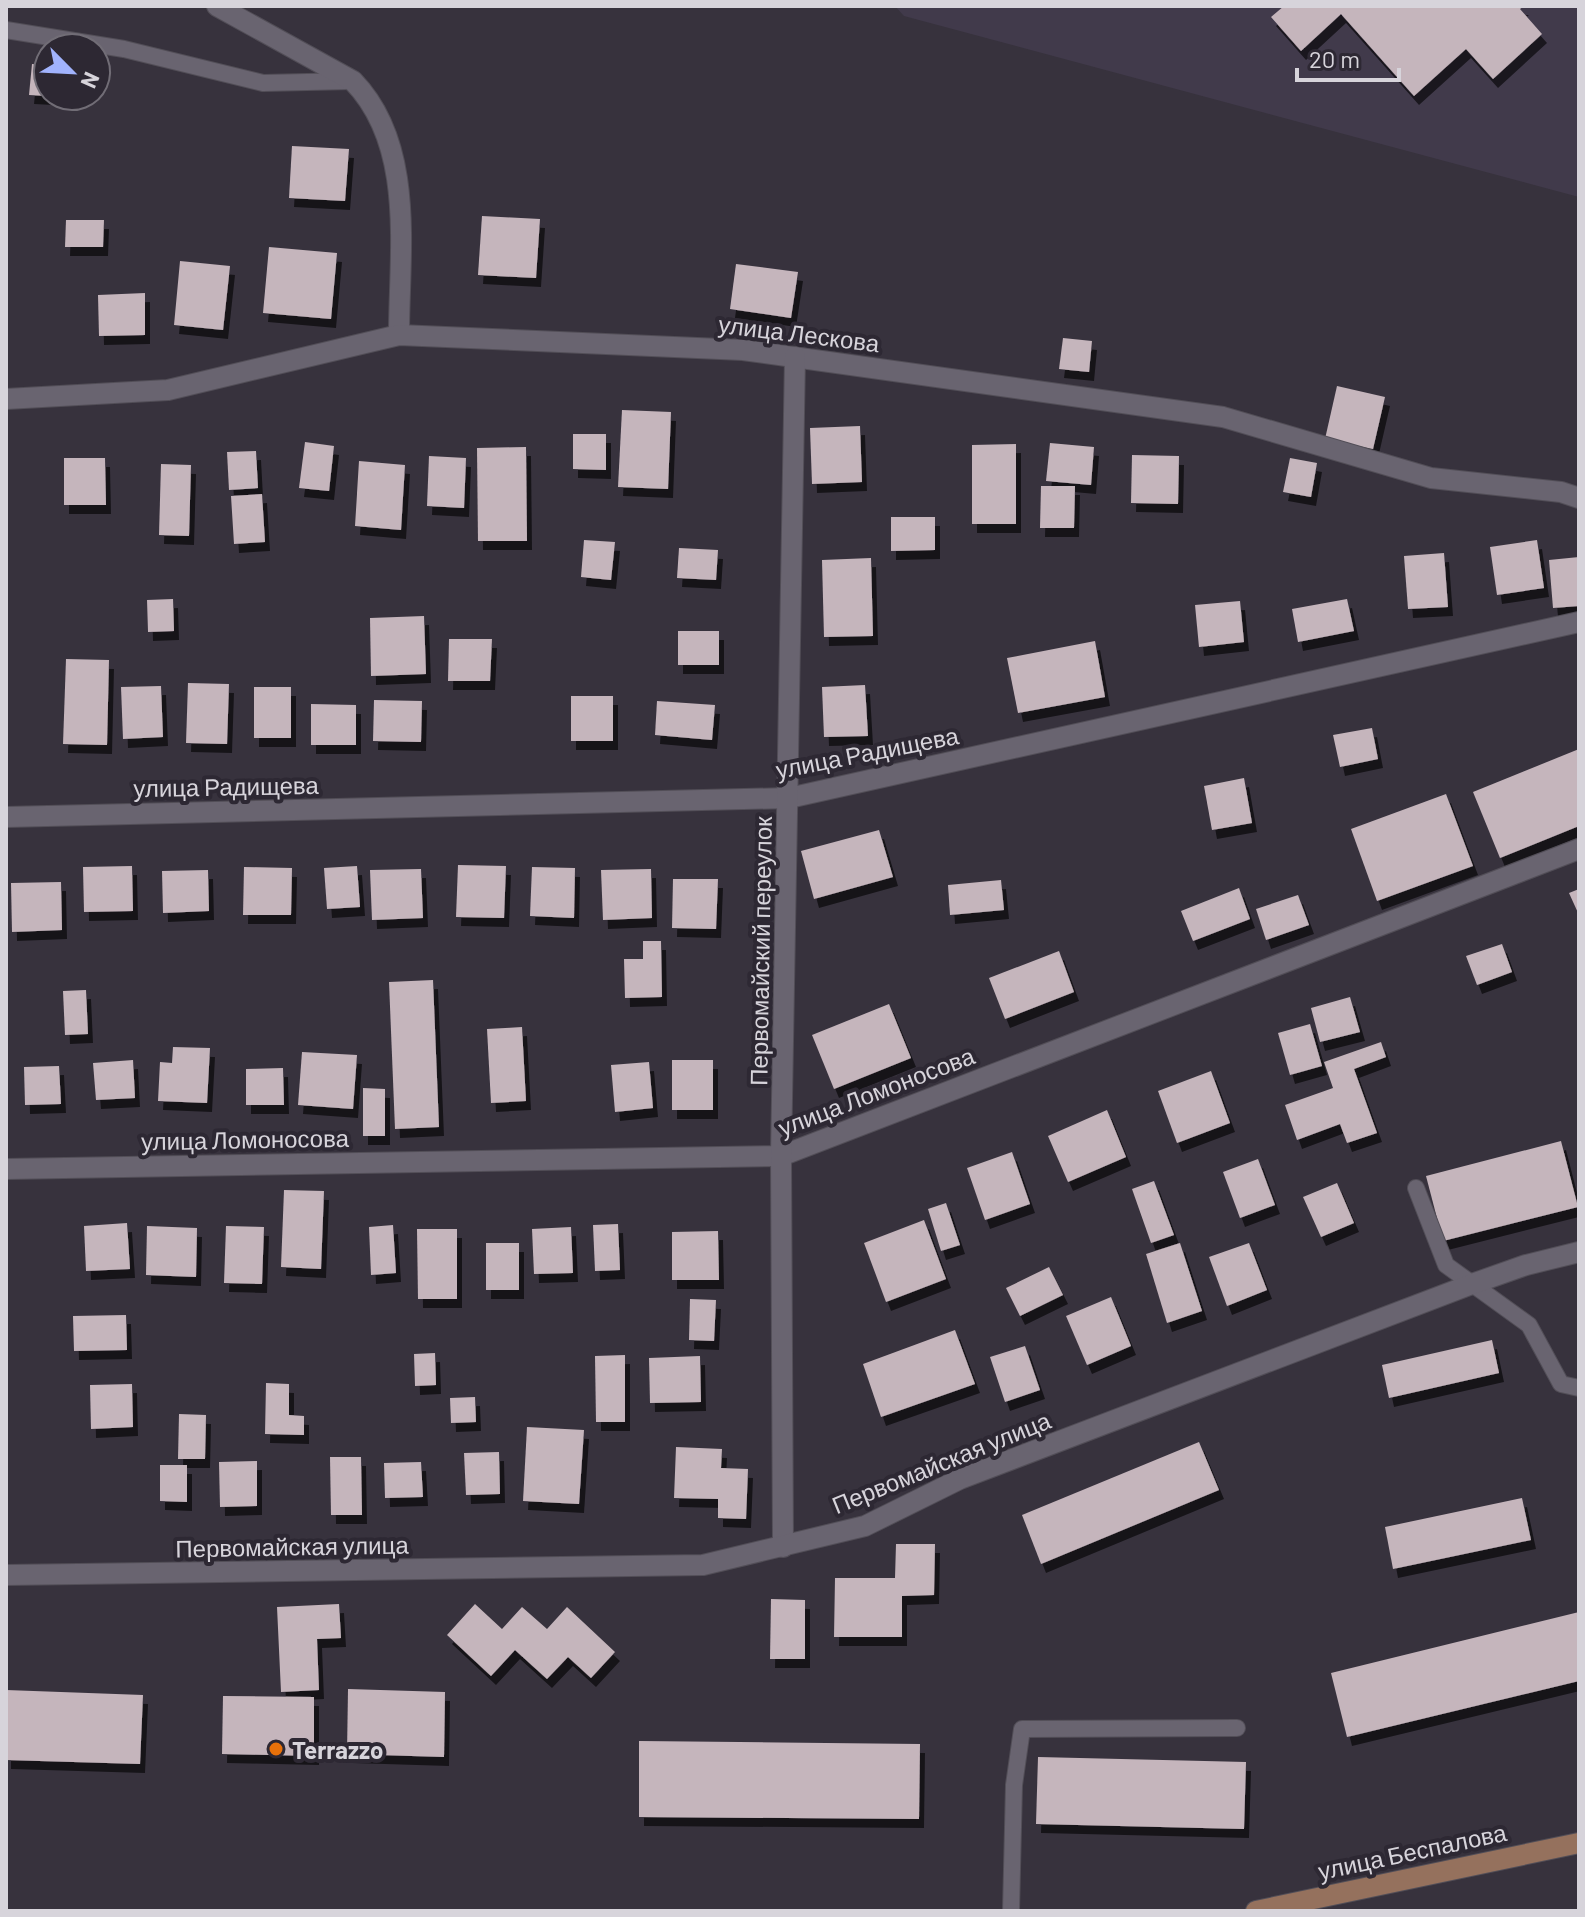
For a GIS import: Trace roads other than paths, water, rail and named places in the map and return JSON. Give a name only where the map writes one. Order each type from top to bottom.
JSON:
[{"type":"main road","name":"улица Беспалова","points":[[1256,1911],[1579,1843]]},
{"type":"street","points":[[217,6],[353,81],[362,90],[385,132],[400,190],[399,335]]},
{"type":"street","name":"улица Лескова","points":[[6,399],[168,390],[399,335],[743,350],[1223,417],[1431,478],[1561,492],[1579,498]]},
{"type":"street","name":"Первомайский переулок","points":[[783,1547],[781,1156],[795,357]]},
{"type":"street","name":"улица Радищева","points":[[6,817],[789,798],[1579,622]]},
{"type":"street","name":"улица Ломоносова","points":[[6,1169],[781,1156],[1579,849]]},
{"type":"street","name":"Первомайская улица","points":[[6,1575],[703,1565],[865,1526],[960,1479],[1472,1284],[1526,1265],[1579,1252]]},
{"type":"lane","points":[[6,30],[124,49],[263,83],[353,81]]},
{"type":"lane","points":[[1416,1188],[1446,1265],[1529,1325],[1561,1384],[1579,1388]]},
{"type":"lane","points":[[1011,1911],[1014,1785],[1022,1729],[1237,1728]]},
{"type":"place","name":"Terrazzo","points":[[276,1749]]}]
